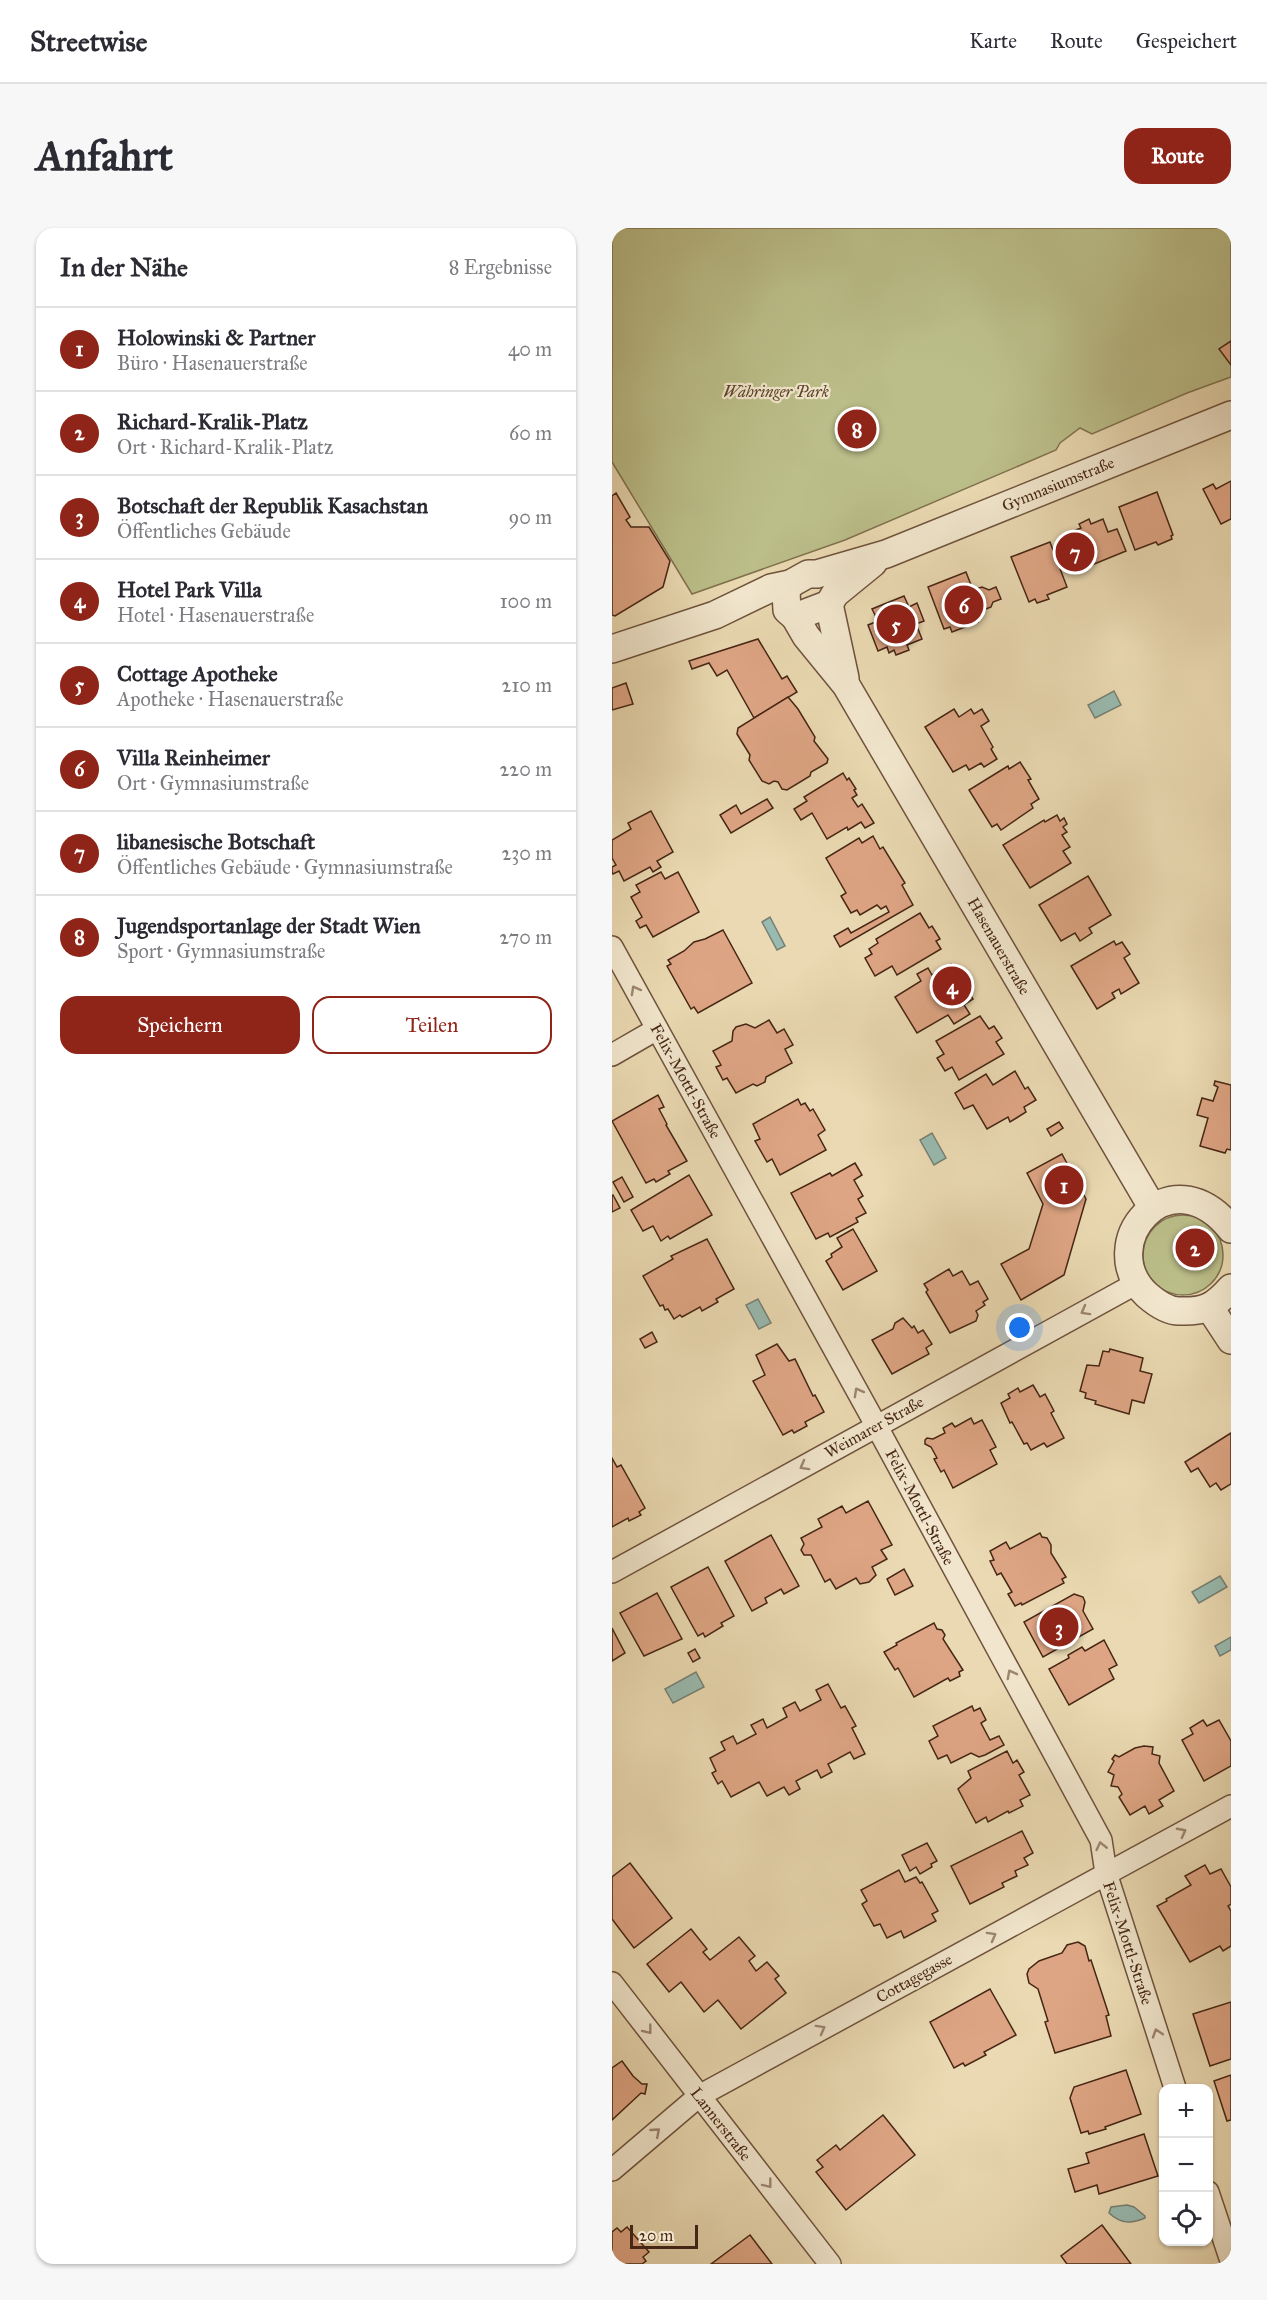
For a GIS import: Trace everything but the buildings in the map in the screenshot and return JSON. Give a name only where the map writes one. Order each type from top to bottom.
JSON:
[{"type":"street","name":"Gymnasiumstraße","points":[[791,603],[808,574],[817,574],[886,554],[1231,415]]},
{"type":"street","name":"Gymnasiumstraße","points":[[612,649],[716,615],[771,588],[791,603],[832,599],[857,574],[886,554]]},
{"type":"street","points":[[817,574],[824,577],[832,599]]},
{"type":"street","name":"Hasenauerstraße","points":[[832,599],[846,685]]},
{"type":"street","name":"Hasenauerstraße","points":[[791,603],[806,636],[846,685],[1152,1206]]},
{"type":"street","name":"Felix-Mottl-Straße","points":[[612,947],[876,1425],[1101,1840],[1106,1873],[1174,2084]]},
{"type":"street","points":[[612,1054],[657,1029]]},
{"type":"street","points":[[1231,1229],[1210,1210],[1190,1201],[1171,1200],[1152,1206],[1138,1222],[1131,1239],[1130,1260],[1137,1283],[1153,1300],[1172,1311],[1210,1308],[1231,1288]]},
{"type":"street","name":"Weimarer Straße","points":[[612,1572],[1137,1283]]},
{"type":"street","points":[[1210,1308],[1231,1340]]},
{"type":"street","name":"Cottagegasse","points":[[612,2170],[699,2096],[1231,1806]]},
{"type":"street","name":"Lannerstraße","points":[[612,1983],[830,2264]]},
{"type":"street","points":[[1213,2205],[1231,2261]]},
{"type":"green space","name":"Währinger Park","points":[[612,228],[1231,228],[1231,377],[1187,393],[1092,434],[1080,428],[1060,443],[1056,450],[845,540],[692,594],[612,462]]},
{"type":"green space","points":[[1175,1215],[1191,1215],[1212,1226],[1223,1247],[1223,1263],[1212,1284],[1191,1295],[1175,1295],[1161,1289],[1149,1277],[1143,1263],[1143,1247],[1149,1233],[1161,1221]]},
{"type":"water","points":[[1114,691],[1121,705],[1095,718],[1088,705]]},
{"type":"water","points":[[770,917],[785,946],[777,950],[762,922]]},
{"type":"water","points":[[932,1133],[946,1158],[934,1165],[920,1140]]},
{"type":"water","points":[[758,1299],[771,1323],[759,1329],[746,1305]]},
{"type":"water","points":[[1220,1576],[1227,1587],[1199,1603],[1192,1592]]},
{"type":"water","points":[[1231,1637],[1231,1650],[1220,1656],[1215,1646]]},
{"type":"water","points":[[696,1672],[704,1687],[673,1703],[665,1689]]},
{"type":"water","points":[[1127,2205],[1134,2207],[1145,2218],[1126,2222],[1109,2213],[1111,2207]]},
{"type":"place","name":"Jugendsportanlage der Stadt Wien","points":[[857,429]]},
{"type":"place","name":"libanesische Botschaft","points":[[1075,552]]},
{"type":"place","name":"Villa Reinheimer","points":[[964,605]]},
{"type":"place","name":"Cottage Apotheke","points":[[896,624]]},
{"type":"place","name":"Hotel Park Villa","points":[[952,986]]},
{"type":"place","name":"Holowinski & Partner","points":[[1064,1185]]},
{"type":"place","name":"Richard-Kralik-Platz","points":[[1195,1248]]},
{"type":"place","name":"Botschaft der Republik Kasachstan","points":[[1059,1627]]}]
